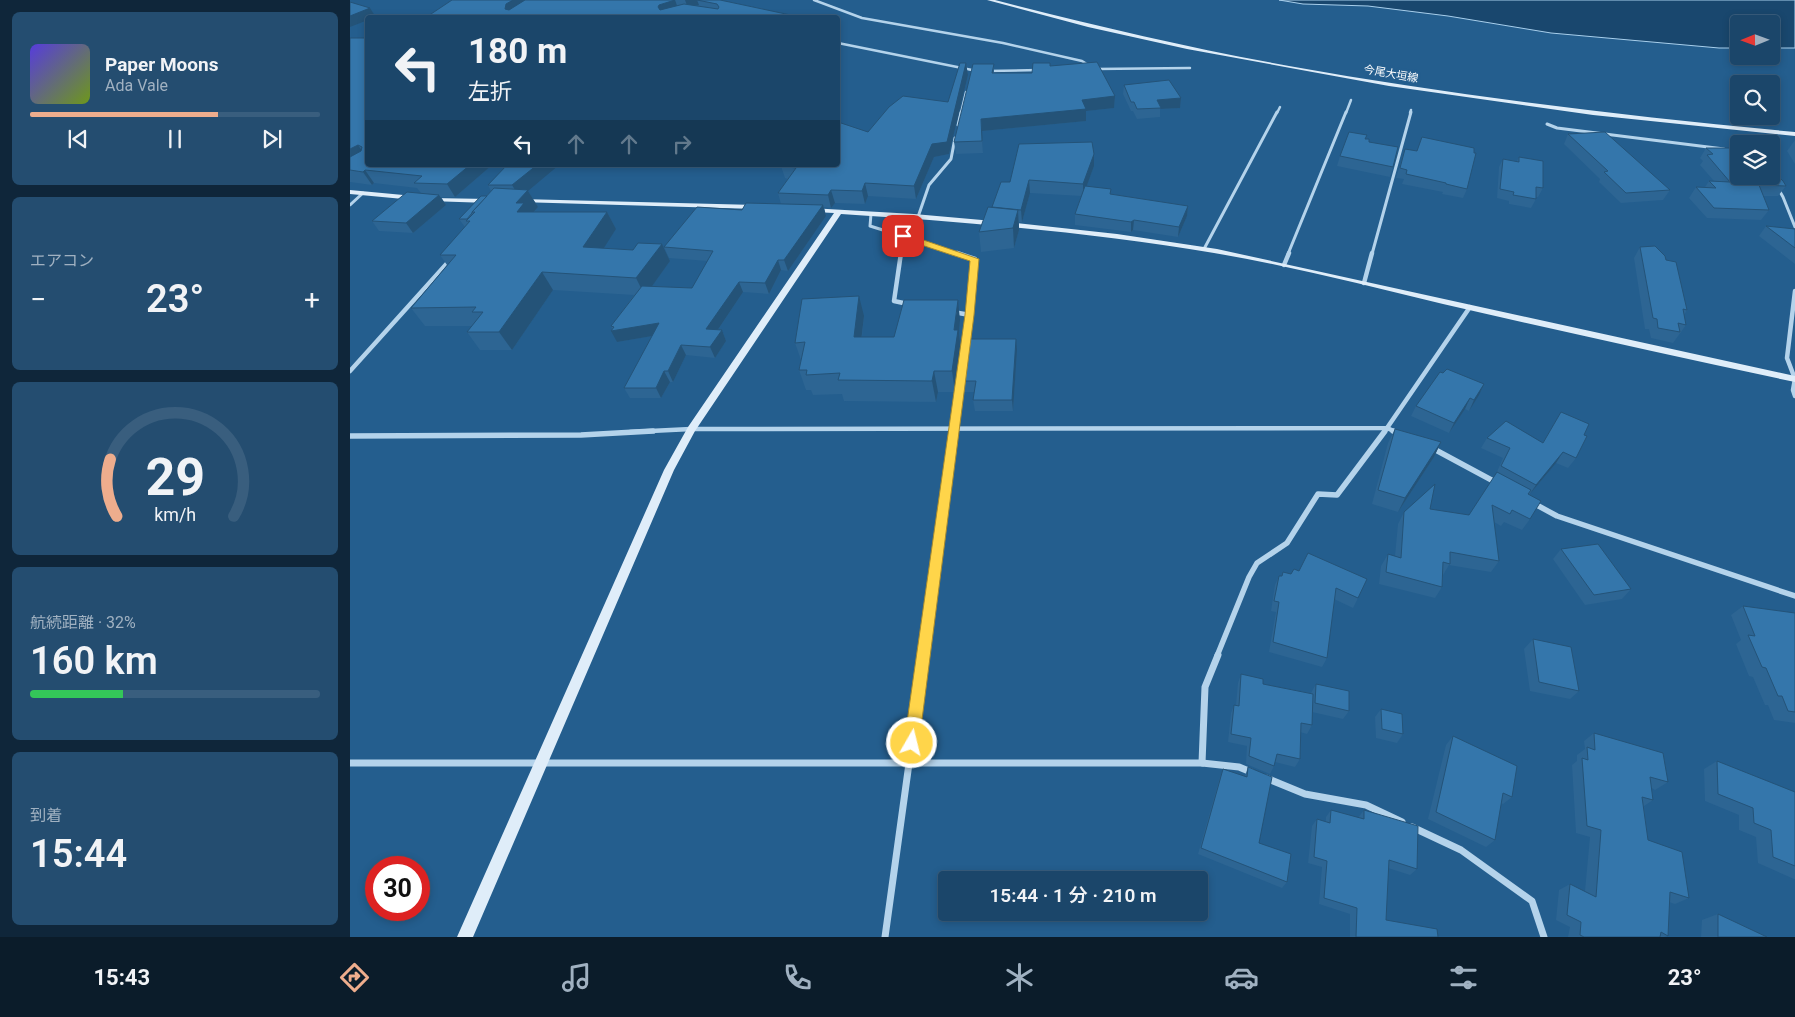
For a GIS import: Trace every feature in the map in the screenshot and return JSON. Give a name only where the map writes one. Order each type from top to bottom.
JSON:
[{"type":"street","points":[[814,0],[862,18],[1003,43],[1082,61],[1095,69]]},
{"type":"street","name":"今尾大垣線","points":[[990,0],[1162,41],[1406,86],[1583,111],[1795,134]]},
{"type":"street","points":[[840,43],[972,70],[1047,70]]},
{"type":"street","points":[[1086,69],[1190,68]]},
{"type":"street","points":[[969,80],[972,70]]},
{"type":"street","points":[[918,217],[929,185],[951,159],[967,89]]},
{"type":"street","points":[[1284,265],[1351,100]]},
{"type":"street","points":[[1204,249],[1280,107]]},
{"type":"street","points":[[1364,283],[1411,110]]},
{"type":"street","points":[[1547,124],[1556,128],[1628,138],[1730,149]]},
{"type":"street","points":[[1777,185],[1784,197],[1795,227]]},
{"type":"street","points":[[350,192],[436,201],[495,201]]},
{"type":"street","points":[[350,205],[363,193]]},
{"type":"street","points":[[514,201],[639,203],[763,208]]},
{"type":"street","points":[[801,210],[918,217],[1142,239],[1204,249],[1284,265],[1795,379]]},
{"type":"street","points":[[465,937],[669,470],[692,429],[839,212]]},
{"type":"street","points":[[871,214],[870,226],[975,259],[970,315],[885,937]]},
{"type":"street","points":[[903,236],[894,301],[913,304]]},
{"type":"street","points":[[350,371],[451,260]]},
{"type":"street","points":[[1795,291],[1787,358],[1795,379],[1793,390],[1795,396]]},
{"type":"street","points":[[1202,763],[1205,687],[1249,577],[1257,563],[1287,544],[1318,494],[1337,494],[1387,428],[1470,307]]},
{"type":"street","points":[[951,311],[970,315]]},
{"type":"street","points":[[350,436],[582,435],[692,429],[954,428],[1387,428],[1405,436]]},
{"type":"street","points":[[1422,444],[1507,488]]},
{"type":"street","points":[[1524,498],[1558,516],[1795,596]]},
{"type":"street","points":[[350,763],[1202,763],[1239,766],[1305,794],[1366,805],[1461,850],[1532,901],[1544,937]]},
{"type":"water","points":[[1279,0],[1795,0],[1795,48],[1780,48],[1780,15],[1730,15],[1730,48],[1719,48],[1551,33],[1448,16],[1368,6],[1303,4]]},
{"type":"building","points":[[452,0],[513,0],[506,4],[505,9],[509,10],[525,0],[675,0],[659,5],[660,10],[684,4],[718,9],[717,4],[697,0],[720,0],[791,15],[430,15]]},
{"type":"building","points":[[350,2],[370,8],[350,16]]},
{"type":"building","points":[[350,38],[365,38],[365,167],[468,167],[447,184],[414,183],[422,176],[350,170],[350,157],[361,151],[362,147],[358,145],[350,149]]},
{"type":"building","points":[[1097,62],[1115,96],[1082,100],[1086,109],[981,119],[982,141],[954,142],[973,64],[994,64],[992,73],[1032,73],[1033,63],[1050,63],[1050,66]]},
{"type":"building","points":[[960,63],[966,63],[947,142],[932,144],[914,186],[865,183],[862,191],[831,190],[828,195],[778,193],[796,168],[788,167],[840,167],[840,123],[868,132],[889,107],[903,96],[948,102]]},
{"type":"building","points":[[1169,80],[1181,98],[1157,100],[1161,108],[1137,109],[1134,102],[1131,102],[1124,85]]},
{"type":"building","points":[[1349,132],[1367,135],[1365,139],[1369,139],[1369,142],[1398,147],[1393,167],[1340,156]]},
{"type":"building","points":[[1605,132],[1670,190],[1626,193],[1604,172],[1608,171],[1568,134]]},
{"type":"building","points":[[1422,137],[1474,148],[1474,153],[1476,153],[1467,189],[1406,174],[1407,170],[1400,168],[1405,149],[1417,151]]},
{"type":"building","points":[[1092,142],[1094,154],[1083,184],[1029,180],[1021,210],[992,207],[1001,182],[1010,182],[1019,144]]},
{"type":"building","points":[[1706,148],[1730,148],[1730,182],[1707,155],[1713,154]]},
{"type":"building","points":[[1519,157],[1543,161],[1543,188],[1536,187],[1536,199],[1513,195],[1514,192],[1500,189],[1503,159],[1519,162]]},
{"type":"building","points":[[505,167],[534,167],[512,185],[488,185]]},
{"type":"building","points":[[1780,178],[1786,186],[1759,185],[1780,185]]},
{"type":"building","points":[[1709,181],[1730,182],[1730,185],[1759,185],[1769,210],[1714,208],[1696,187],[1716,188]]},
{"type":"building","points":[[1085,186],[1111,189],[1110,194],[1188,206],[1179,227],[1075,214]]},
{"type":"building","points":[[494,188],[528,190],[516,203],[524,203],[517,212],[607,212],[583,247],[633,250],[638,243],[662,244],[636,278],[542,272],[499,332],[467,332],[483,312],[472,312],[476,307],[411,308],[456,255],[440,255],[470,221],[466,221],[475,212],[472,212]]},
{"type":"building","points":[[407,192],[439,195],[406,223],[372,221]]},
{"type":"building","points":[[481,196],[487,196],[467,219],[459,219]]},
{"type":"building","points":[[746,203],[823,205],[784,260],[778,260],[765,283],[739,282],[706,329],[722,330],[710,347],[681,345],[668,371],[664,371],[656,388],[624,388],[659,323],[611,331],[614,327],[611,326],[642,286],[692,288],[713,251],[664,247],[697,207],[742,210]]},
{"type":"building","points":[[988,207],[1018,210],[1013,228],[979,232]]},
{"type":"building","points":[[1766,226],[1795,229],[1795,248]]},
{"type":"building","points":[[1655,246],[1665,256],[1666,260],[1676,262],[1687,310],[1683,309],[1686,325],[1678,323],[1680,332],[1658,328],[1657,319],[1653,318],[1640,247]]},
{"type":"building","points":[[859,296],[854,337],[894,337],[904,300],[958,300],[954,330],[958,330],[952,371],[934,371],[932,381],[838,380],[840,373],[806,375],[807,370],[799,370],[805,342],[795,343],[802,299]]},
{"type":"building","points":[[968,339],[1016,339],[1012,400],[973,400],[976,381],[962,381]]},
{"type":"building","points":[[1447,369],[1484,384],[1474,400],[1470,398],[1454,423],[1416,406],[1440,372],[1443,373]]},
{"type":"building","points":[[1561,412],[1589,424],[1584,435],[1587,436],[1576,458],[1563,452],[1536,485],[1501,466],[1510,448],[1487,438],[1506,421],[1543,443]]},
{"type":"building","points":[[1395,429],[1441,442],[1405,498],[1378,490]]},
{"type":"building","points":[[1497,472],[1531,490],[1528,494],[1541,501],[1530,519],[1512,510],[1510,514],[1492,505],[1499,561],[1450,552],[1450,564],[1443,562],[1442,587],[1386,572],[1388,554],[1401,558],[1404,512],[1435,484],[1430,509],[1469,515]]},
{"type":"building","points":[[1598,544],[1631,589],[1594,595],[1561,549]]},
{"type":"building","points":[[1308,553],[1367,579],[1358,598],[1336,588],[1327,658],[1273,642],[1279,602],[1274,601],[1279,576],[1282,576],[1283,572],[1291,574],[1294,569],[1299,571]]},
{"type":"building","points":[[1743,606],[1795,613],[1795,712],[1788,711],[1782,696],[1778,696],[1766,668],[1762,667],[1748,635],[1755,636]]},
{"type":"building","points":[[1533,639],[1571,647],[1579,691],[1539,682]]},
{"type":"building","points":[[1241,674],[1263,679],[1263,684],[1313,694],[1312,725],[1301,723],[1300,759],[1277,754],[1274,766],[1249,756],[1251,738],[1231,734],[1234,705],[1239,706]]},
{"type":"building","points":[[1316,684],[1349,691],[1349,711],[1315,703]]},
{"type":"building","points":[[1381,709],[1402,714],[1403,734],[1382,729]]},
{"type":"building","points":[[1594,733],[1663,753],[1668,782],[1650,777],[1653,800],[1642,797],[1648,840],[1682,852],[1689,898],[1670,892],[1668,936],[1661,932],[1660,937],[1584,937],[1580,935],[1581,922],[1567,915],[1570,884],[1596,897],[1601,830],[1587,826],[1582,758],[1588,760],[1587,747],[1595,750]]},
{"type":"building","points":[[1453,736],[1517,766],[1512,797],[1503,793],[1495,840],[1436,812]]},
{"type":"building","points":[[1717,761],[1795,792],[1795,866],[1773,857],[1771,830],[1754,823],[1753,808],[1718,794]]},
{"type":"building","points":[[1248,767],[1272,777],[1259,843],[1291,854],[1287,882],[1201,848],[1223,769],[1247,777]]},
{"type":"building","points":[[1331,810],[1364,819],[1364,810],[1418,826],[1417,869],[1389,860],[1386,920],[1437,929],[1438,937],[1356,937],[1357,908],[1324,898],[1327,861],[1314,857],[1317,819],[1330,823]]},
{"type":"building","points":[[1718,914],[1767,937],[1718,937]]},
{"type":"route","points":[[903,236],[975,259],[970,315],[912,743]]}]
